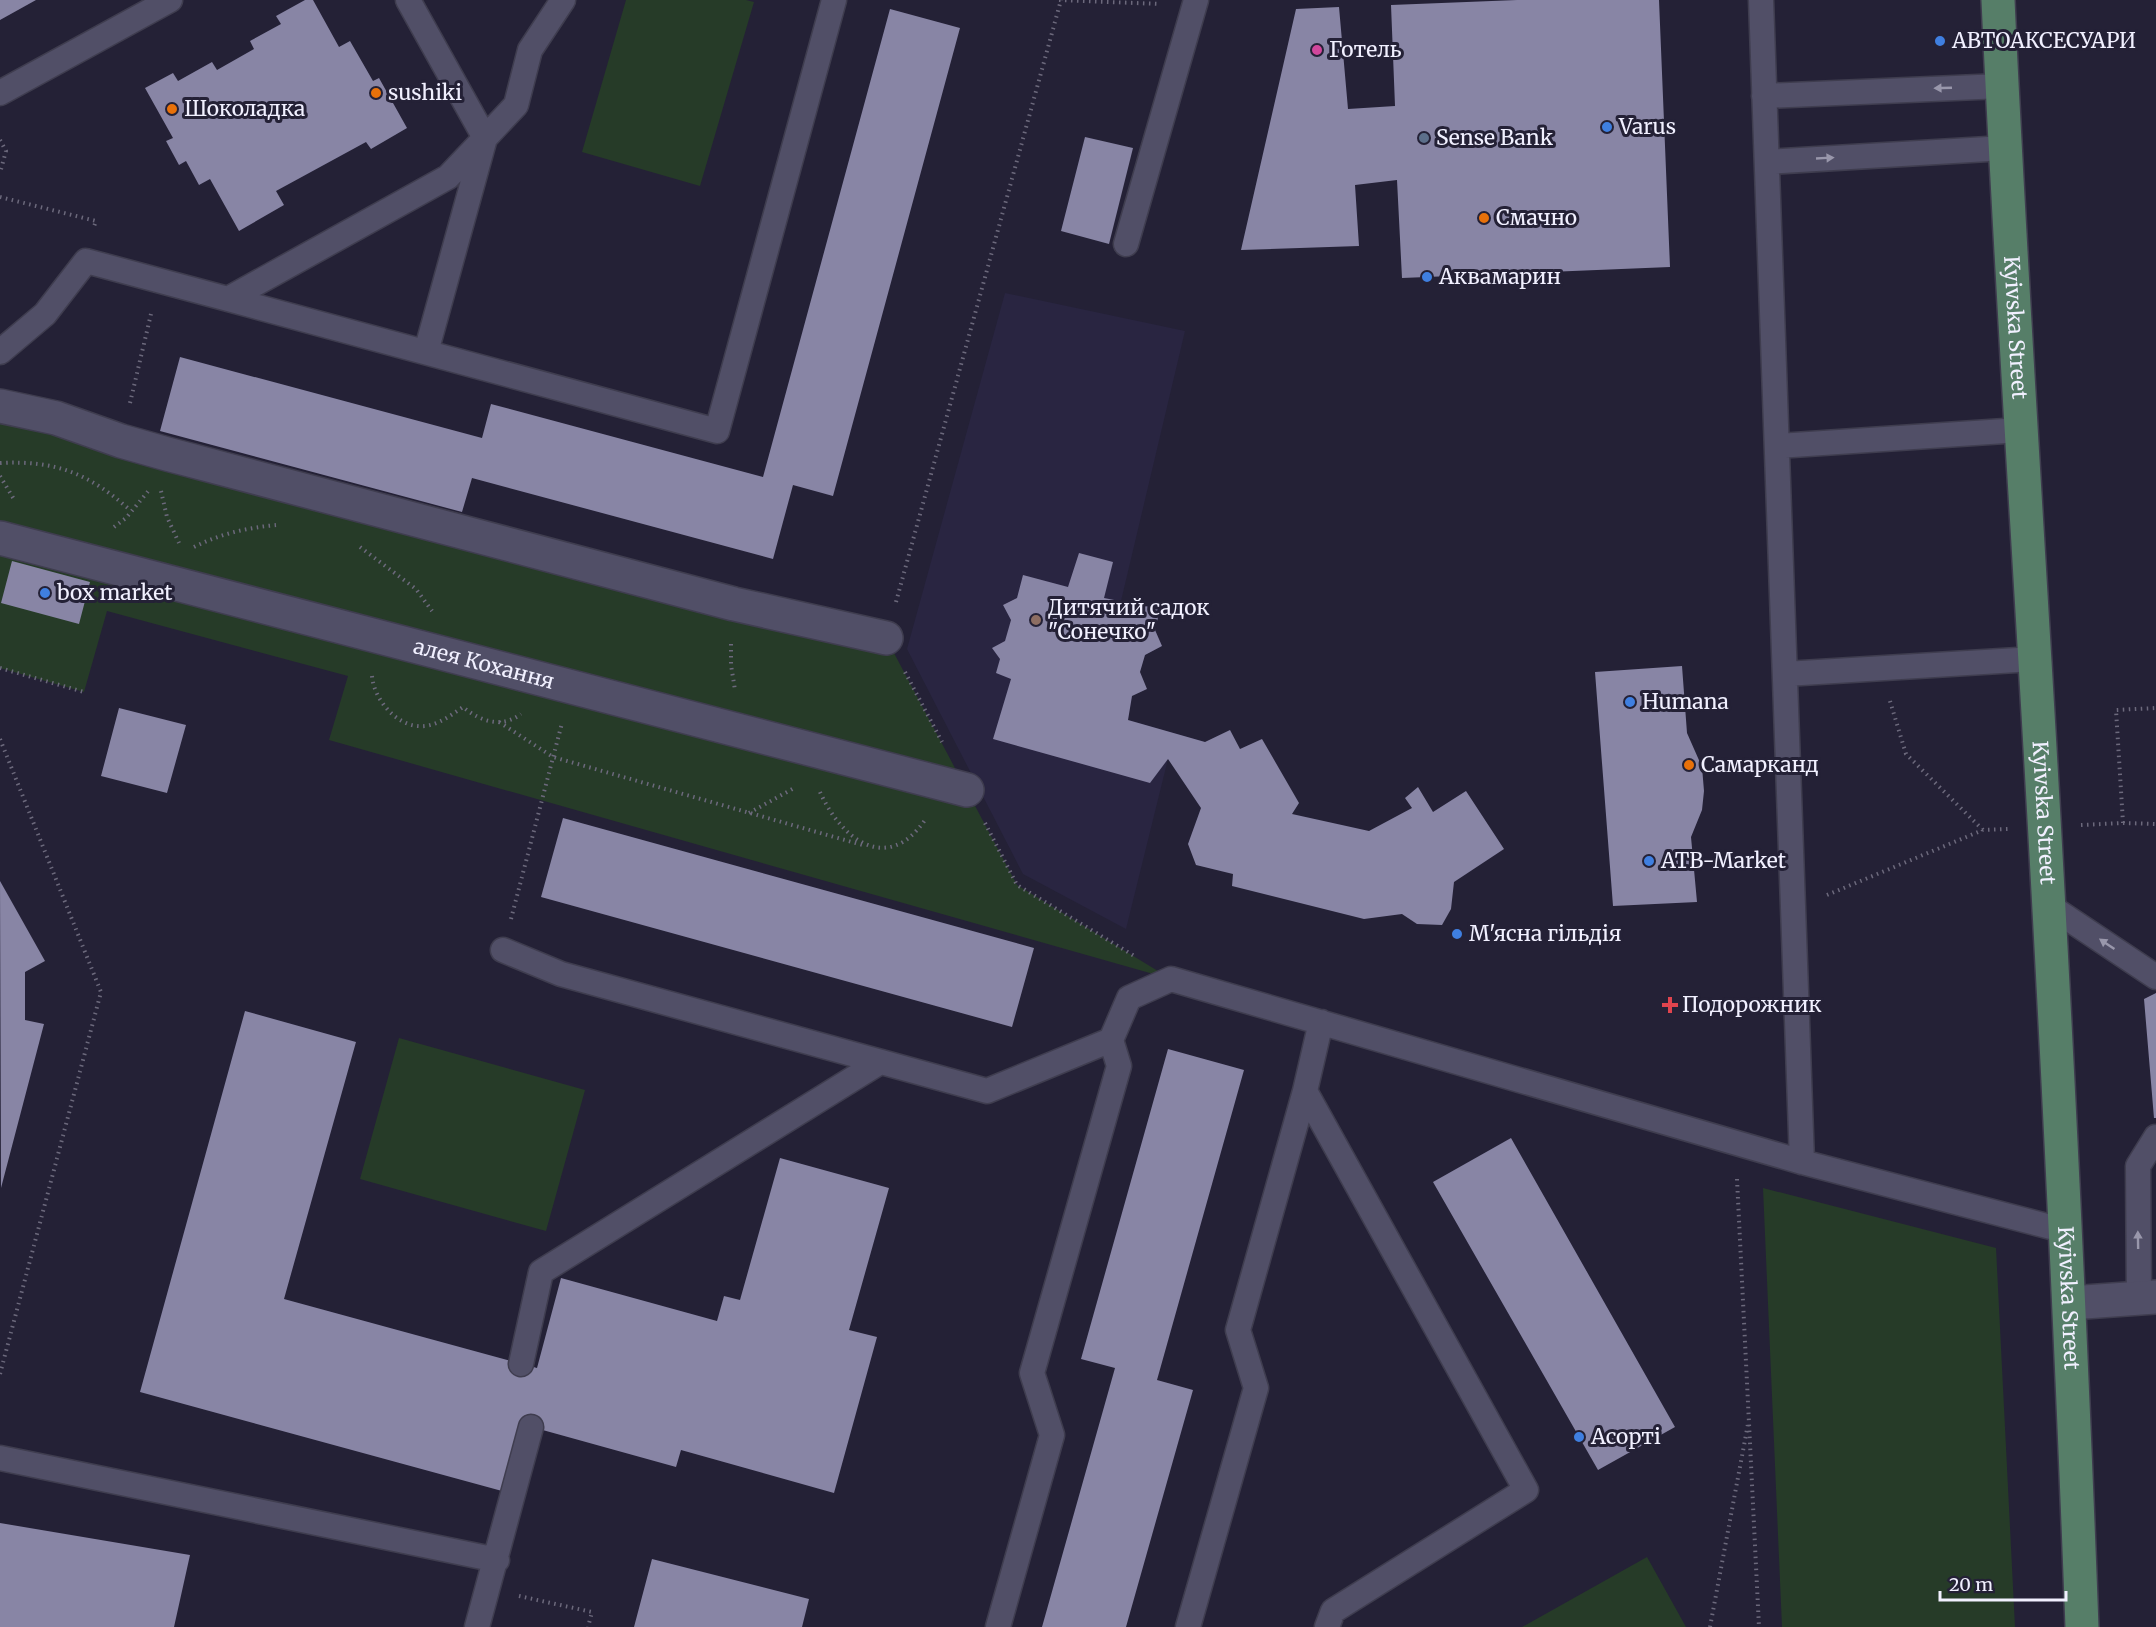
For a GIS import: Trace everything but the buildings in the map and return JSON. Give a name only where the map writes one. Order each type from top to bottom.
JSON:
[{"type":"main road","name":"Kyivska Street","points":[[1998,0],[2070,1303],[2082,1627]]},
{"type":"street","points":[[0,406],[56,418],[121,441],[167,454],[734,604],[886,638]]},
{"type":"street","name":"алея Кохання","points":[[0,538],[967,790]]},
{"type":"street","points":[[2070,1303],[2147,1297]]},
{"type":"lane","points":[[0,93],[170,0]]},
{"type":"lane","points":[[408,0],[484,138],[426,352]]},
{"type":"lane","points":[[228,299],[448,177],[516,105],[530,50],[562,0]]},
{"type":"lane","points":[[0,352],[45,314],[86,261],[717,431],[834,0]]},
{"type":"lane","points":[[1761,0],[1802,1162]]},
{"type":"lane","points":[[1126,244],[1195,3]]},
{"type":"lane","points":[[1764,96],[2002,86]]},
{"type":"lane","points":[[1767,162],[2005,148]]},
{"type":"lane","points":[[1777,446],[2020,430]]},
{"type":"lane","points":[[1785,674],[2035,659]]},
{"type":"lane","points":[[2048,905],[2156,977]]},
{"type":"lane","points":[[503,950],[561,974],[987,1091],[1111,1040]]},
{"type":"lane","points":[[998,1627],[1052,1435],[1032,1373],[1119,1066],[1111,1040],[1129,998],[1171,979],[1802,1162],[2066,1231]]},
{"type":"lane","points":[[1188,1627],[1256,1388],[1238,1330],[1305,1091],[1321,1022]]},
{"type":"lane","points":[[521,1364],[541,1272],[880,1062]]},
{"type":"lane","points":[[1305,1091],[1526,1490],[1333,1611],[1327,1627]]},
{"type":"lane","points":[[2147,1297],[2138,1166],[2156,1137]]},
{"type":"lane","points":[[477,1627],[531,1427]]},
{"type":"lane","points":[[0,1458],[496,1560]]},
{"type":"path","points":[[1171,979],[1017,885],[886,638],[1060,0],[1195,3]]},
{"type":"path","points":[[0,140],[6,150],[0,173]]},
{"type":"path","points":[[0,197],[96,221],[86,261]]},
{"type":"path","points":[[121,441],[159,281]]},
{"type":"path","points":[[109,530],[126,518],[160,476],[167,454]]},
{"type":"path","points":[[0,462],[21,461],[55,467],[84,476],[111,493],[131,511]]},
{"type":"path","points":[[185,552],[215,537],[248,528],[284,524]]},
{"type":"path","points":[[351,542],[390,568],[416,590],[441,623],[455,657]]},
{"type":"path","points":[[381,637],[371,671],[373,686],[380,700],[392,714],[409,724],[423,726],[438,723],[463,707],[486,722],[499,722],[517,717],[528,709],[539,696],[558,684]]},
{"type":"path","points":[[0,668],[84,693]]},
{"type":"path","points":[[1881,669],[1906,754],[1983,830]]},
{"type":"path","points":[[503,950],[553,757],[558,684]]},
{"type":"path","points":[[2123,822],[2116,710],[2156,708]]},
{"type":"path","points":[[499,722],[553,757],[874,848]]},
{"type":"path","points":[[0,739],[102,992],[0,1374]]},
{"type":"path","points":[[749,813],[802,783]]},
{"type":"path","points":[[1793,909],[1983,830],[2123,822],[2156,824]]},
{"type":"path","points":[[1735,1142],[1759,1627]]},
{"type":"path","points":[[1710,1627],[1749,1417]]},
{"type":"path","points":[[488,1589],[591,1612],[588,1627]]},
{"type":"shaded area","name":"Дитячий садок \"Сонечко\"","points":[[1005,293],[1185,331],[1121,601],[1160,609],[1155,630],[1162,646],[1145,655],[1132,696],[1128,720],[1205,742],[1168,759],[1126,929],[1023,874],[907,649]]},
{"type":"green space","points":[[626,0],[746,0],[754,2],[700,186],[582,152]]},
{"type":"green space","points":[[0,406],[886,638],[1017,885],[1171,979],[329,740],[348,676],[107,611],[84,692],[0,668]]},
{"type":"green space","points":[[399,1038],[585,1090],[546,1231],[360,1179]]},
{"type":"green space","points":[[1763,1188],[1996,1248],[2015,1627],[1782,1627]]},
{"type":"green space","points":[[1647,1557],[1686,1627],[1522,1627]]},
{"type":"place","name":"АВТОАКСЕСУАРИ","points":[[1940,41]]},
{"type":"place","name":"Готель","points":[[1317,50]]},
{"type":"place","name":"sushiki","points":[[376,93]]},
{"type":"place","name":"Шоколадка","points":[[172,109]]},
{"type":"place","name":"Varus","points":[[1607,127]]},
{"type":"place","name":"Sense Bank","points":[[1424,138]]},
{"type":"place","name":"Смачно","points":[[1484,218]]},
{"type":"place","name":"Аквамарин","points":[[1427,277]]},
{"type":"place","name":"box market","points":[[45,593]]},
{"type":"place","name":"Дитячий садок \"Сонечко\"","points":[[1036,620]]},
{"type":"place","name":"Humana","points":[[1630,702]]},
{"type":"place","name":"Самарканд","points":[[1689,765]]},
{"type":"place","name":"ATB-Market","points":[[1649,861]]},
{"type":"place","name":"М'ясна гільдія","points":[[1457,934]]},
{"type":"place","name":"Подорожник","points":[[1670,1005]]},
{"type":"place","name":"Асорті","points":[[1579,1437]]}]
